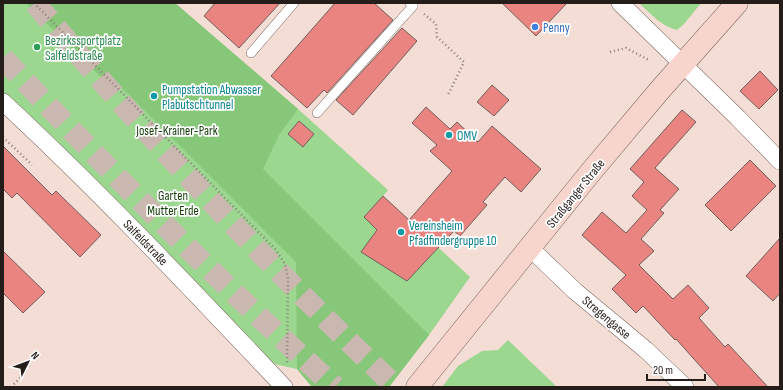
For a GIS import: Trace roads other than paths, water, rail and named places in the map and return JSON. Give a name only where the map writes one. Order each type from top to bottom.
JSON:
[{"type":"street","points":[[620,3],[780,161]]},
{"type":"street","name":"Straßganger Straße","points":[[417,387],[659,91],[684,65],[737,3]]},
{"type":"street","name":"Salfeldstraße","points":[[3,102],[52,147],[147,242],[284,387]]},
{"type":"street","name":"Stregengasse","points":[[530,248],[575,291],[646,350],[685,387]]},
{"type":"lane","points":[[251,53],[294,3]]},
{"type":"lane","points":[[317,113],[413,6],[410,3]]},
{"type":"tunnel","points":[[35,3],[121,103],[210,200],[302,295],[396,387]]},
{"type":"tunnel","points":[[3,58],[84,143],[207,267],[335,387]]},
{"type":"place","name":"Penny","points":[[535,27]]},
{"type":"place","name":"Bezirkssportplatz Salfeldstraße","points":[[37,47]]},
{"type":"place","name":"Pumpstation Abwasser Plabutschtunnel","points":[[154,96]]},
{"type":"place","name":"OMV","points":[[449,135]]},
{"type":"place","name":"Vereinsheim Pfadfindergruppe 10","points":[[401,232]]},
{"type":"park label","name":"Josef-Krainer-Park","points":[[177,130]]},
{"type":"park label","name":"Garten Mutter Erde","points":[[173,202]]}]
